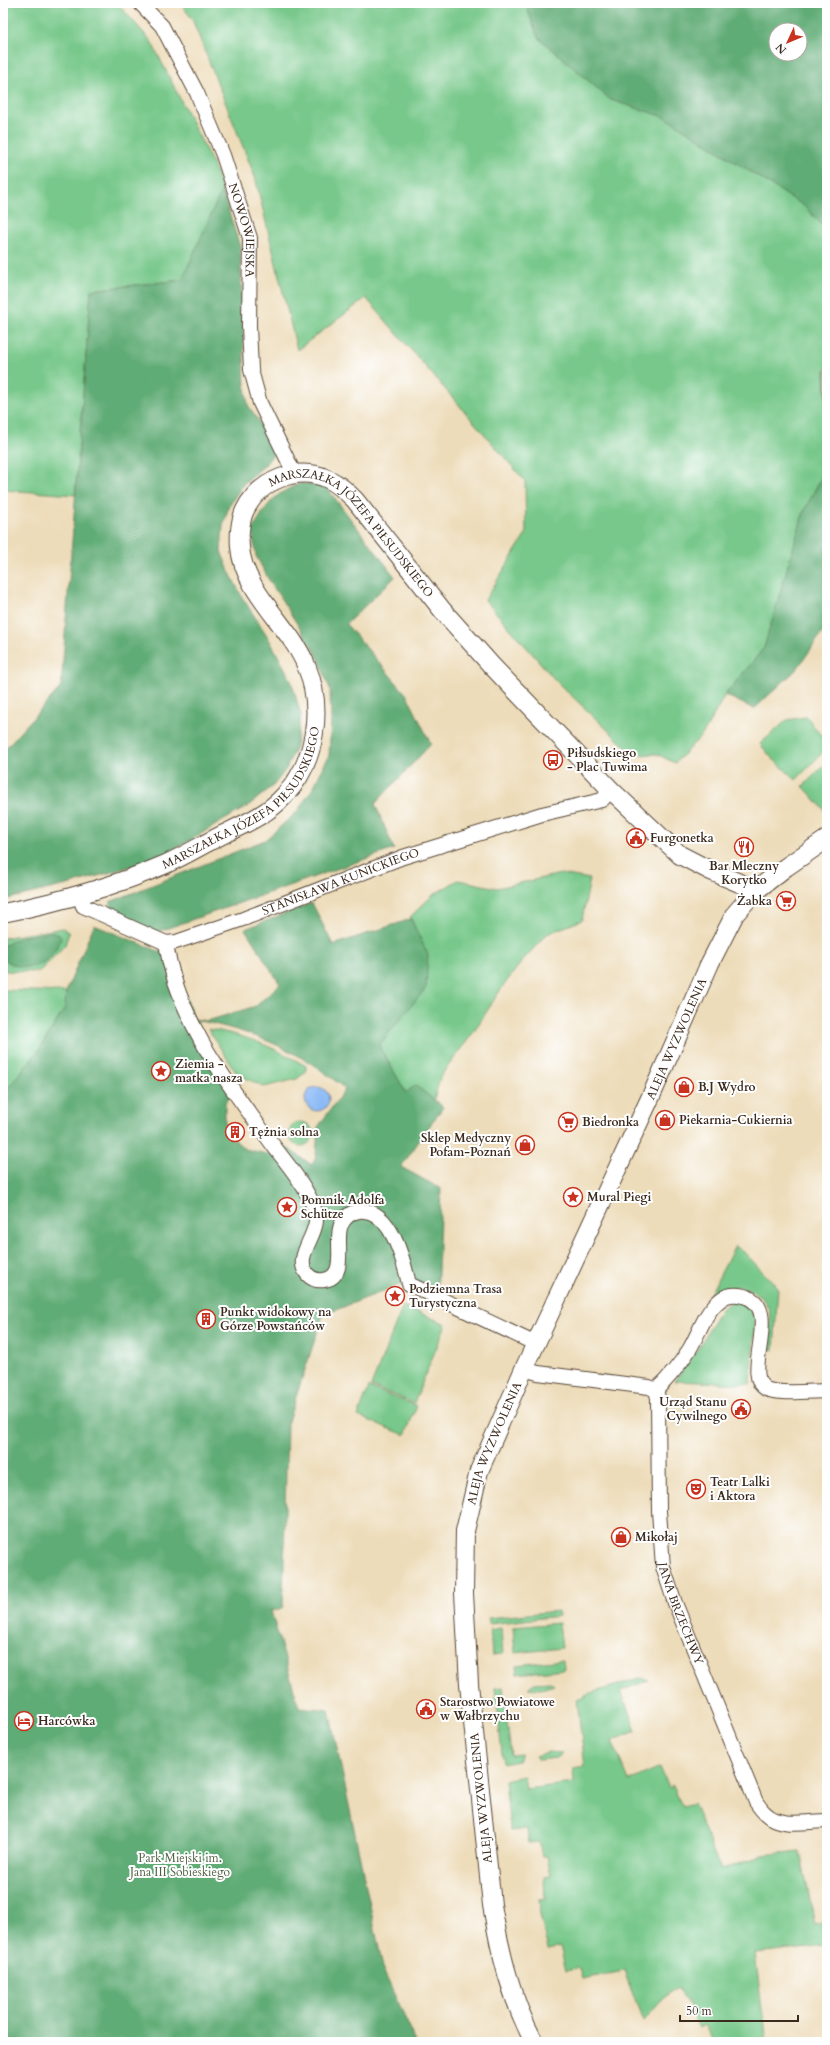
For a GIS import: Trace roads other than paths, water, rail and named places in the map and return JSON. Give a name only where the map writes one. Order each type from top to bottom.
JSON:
[{"type":"street","name":"NOWOWIEJSKA","points":[[140,3],[162,26],[197,93],[223,155],[250,238],[249,326],[252,370],[260,403],[294,474]]},
{"type":"street","name":"MARSZAŁKA JÓZEFA PIŁSUDSKIEGO","points":[[3,913],[79,896],[166,864],[257,818],[283,797],[297,781],[311,749],[316,717],[314,693],[306,665],[283,628],[257,591],[243,564],[240,547],[244,511],[255,495],[274,480],[294,474],[309,473],[328,479],[343,488],[355,500],[443,610],[492,666],[611,790],[680,855],[710,871],[744,885],[754,892]]},
{"type":"street","name":"STANISŁAWA KUNICKIEGO","points":[[166,943],[176,942],[243,919],[403,856],[542,814],[602,800],[611,790]]},
{"type":"street","name":"ALEJA WYZWOLENIA","points":[[534,2042],[520,2015],[507,1977],[498,1940],[492,1905],[469,1684],[464,1593],[464,1531],[479,1471],[524,1369],[649,1102],[710,963],[735,914],[754,892],[786,866],[827,840]]},
{"type":"street","points":[[79,896],[83,906],[166,943],[170,965],[185,1011],[195,1030],[233,1090],[302,1185],[315,1211],[316,1222],[303,1257],[303,1266],[306,1273],[315,1280],[331,1279],[339,1266],[341,1226],[346,1216],[354,1211],[365,1210],[379,1218],[391,1230],[402,1256],[409,1284],[536,1344]]},
{"type":"street","points":[[524,1369],[538,1373],[649,1387],[656,1390],[665,1382],[689,1350],[710,1310],[719,1300],[728,1296],[737,1295],[753,1302],[761,1312],[763,1325],[757,1376],[760,1384],[775,1391],[827,1391]]},
{"type":"street","name":"JANA BRZECHWY","points":[[656,1390],[658,1398],[659,1511],[663,1567],[675,1603],[756,1802],[766,1815],[772,1819],[786,1822],[827,1821]]},
{"type":"water","points":[[317,1087],[326,1090],[329,1099],[326,1108],[317,1111],[308,1108],[305,1099],[308,1090]]},
{"type":"place","name":"Piłsudskiego - Plac Tuwima","points":[[553,760]]},
{"type":"place","name":"Furgonetka","points":[[636,838]]},
{"type":"place","name":"Bar Mleczny Korytko","points":[[744,847]]},
{"type":"place","name":"Żabka","points":[[786,901]]},
{"type":"place","name":"Ziemia - matka nasza","points":[[161,1071]]},
{"type":"place","name":"B.J Wydro","points":[[684,1087]]},
{"type":"place","name":"Piekarnia-Cukiernia","points":[[665,1120]]},
{"type":"place","name":"Biedronka","points":[[568,1122]]},
{"type":"place","name":"Tężnia solna","points":[[235,1132]]},
{"type":"place","name":"Sklep Medyczny Pofam-Poznań","points":[[525,1145]]},
{"type":"place","name":"Mural Piegi","points":[[573,1197]]},
{"type":"place","name":"Pomnik Adolfa Schütze","points":[[287,1207]]},
{"type":"place","name":"Podziemna Trasa Turystyczna","points":[[395,1296]]},
{"type":"place","name":"Punkt widokowy na Górze Powstańców","points":[[206,1319]]},
{"type":"place","name":"Urząd Stanu Cywilnego","points":[[741,1409]]},
{"type":"place","name":"Teatr Lalki i Aktora","points":[[696,1489]]},
{"type":"place","name":"Mikołaj","points":[[621,1537]]},
{"type":"place","name":"Starostwo Powiatowe w Wałbrzychu","points":[[426,1709]]},
{"type":"place","name":"Harcówka","points":[[24,1721]]},
{"type":"park label","name":"Park Miejski im. Jana III Sobieskiego","points":[[180,1865]]}]
